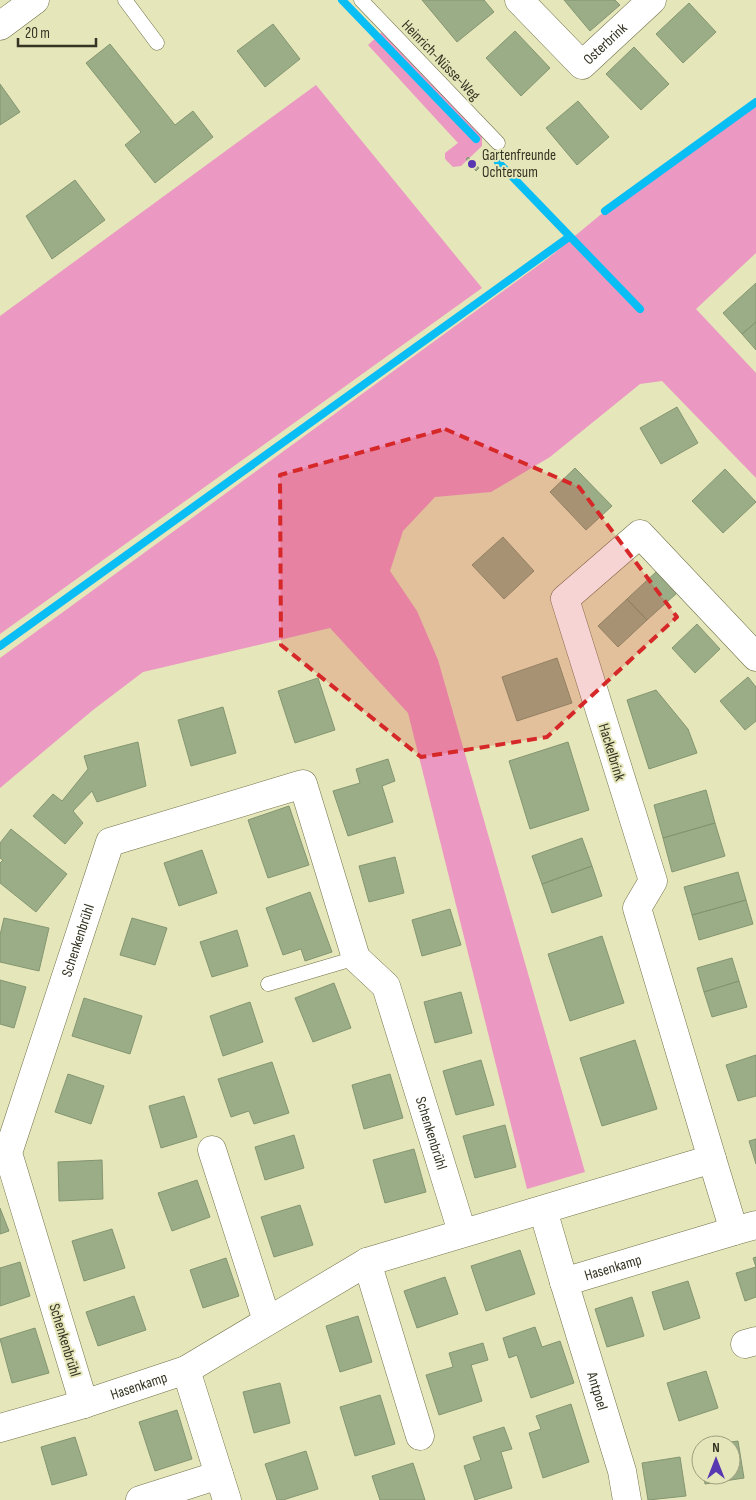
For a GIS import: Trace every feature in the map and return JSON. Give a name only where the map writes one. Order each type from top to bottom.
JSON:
[{"type":"street","points":[[0,26],[36,0]]},
{"type":"street","name":"Osterbrink","points":[[519,0],[582,65],[652,0]]},
{"type":"street","name":"Hackelbrink","points":[[712,1159],[637,908],[653,882],[565,599],[640,534],[756,657]]},
{"type":"street","name":"Schenkenbrühl","points":[[84,1404],[8,1153],[110,842],[303,784],[356,958],[386,986],[462,1232]]},
{"type":"street","points":[[212,1150],[266,1321]]},
{"type":"street","name":"Hasenkamp","points":[[0,1428],[84,1404],[186,1370],[367,1262],[462,1232],[543,1210],[712,1159],[745,1228],[564,1282],[543,1210]]},
{"type":"street","points":[[367,1262],[420,1436]]},
{"type":"street","name":"Antpoel","points":[[564,1282],[622,1471],[627,1500]]},
{"type":"street","points":[[140,1500],[223,1487],[186,1370]]},
{"type":"lane","points":[[125,0],[157,43]]},
{"type":"lane","name":"Heinrich-Nüsse-Weg","points":[[360,0],[498,144]]},
{"type":"lane","points":[[268,984],[356,958]]},
{"type":"highlighted area","points":[[445,429],[579,487],[677,617],[547,737],[421,757],[281,645],[280,475]]},
{"type":"shaded area","points":[[382,32],[482,135],[482,146],[461,166],[453,167],[445,159],[445,153],[458,143],[368,45]]},
{"type":"shaded area","points":[[316,85],[482,288],[0,634],[0,316]]},
{"type":"shaded area","points":[[756,102],[756,253],[696,309],[756,373],[756,478],[662,381],[640,384],[550,457],[491,492],[435,497],[403,531],[390,571],[417,611],[438,660],[585,1172],[527,1189],[408,713],[330,628],[143,672],[93,710],[0,788],[0,658],[547,259],[605,211]]},
{"type":"building","points":[[422,0],[484,0],[494,12],[457,42]]},
{"type":"building","points":[[564,0],[615,0],[620,5],[590,31]]},
{"type":"building","points":[[689,3],[716,32],[683,63],[656,34]]},
{"type":"building","points":[[273,24],[300,59],[265,87],[237,51]]},
{"type":"building","points":[[515,31],[550,68],[521,96],[486,58]]},
{"type":"building","points":[[110,44],[175,125],[193,111],[213,137],[155,183],[125,145],[141,132],[86,63]]},
{"type":"building","points":[[634,47],[669,84],[641,110],[606,74]]},
{"type":"building","points":[[0,84],[20,112],[0,125]]},
{"type":"building","points":[[578,101],[609,137],[577,165],[546,128]]},
{"type":"building","name":"Gartenfreunde Ochtersum","points":[[468,157],[479,168],[476,171],[466,159]]},
{"type":"building","points":[[75,180],[105,220],[52,259],[26,216]]},
{"type":"building","points":[[756,283],[756,322],[742,334],[723,313]]},
{"type":"building","points":[[756,322],[756,350],[742,334]]},
{"type":"building","points":[[677,407],[698,443],[661,464],[640,428]]},
{"type":"building","points":[[575,468],[612,506],[586,530],[550,492]]},
{"type":"building","points":[[725,469],[756,502],[723,533],[692,501]]},
{"type":"building","points":[[503,537],[534,571],[504,599],[472,565]]},
{"type":"building","points":[[657,571],[677,593],[647,620],[627,599]]},
{"type":"building","points":[[627,599],[647,620],[618,647],[598,626]]},
{"type":"building","points":[[697,624],[720,649],[695,673],[672,648]]},
{"type":"building","points":[[557,658],[572,703],[517,721],[502,677]]},
{"type":"building","points":[[748,677],[756,687],[756,721],[745,730],[720,701]]},
{"type":"building","points":[[318,678],[335,730],[295,743],[278,691]]},
{"type":"building","points":[[656,690],[688,729],[697,753],[649,769],[627,700]]},
{"type":"building","points":[[223,707],[236,753],[191,766],[178,720]]},
{"type":"building","points":[[138,742],[146,786],[97,802],[92,791],[73,811],[83,823],[65,844],[33,816],[53,794],[62,801],[88,769],[84,756]]},
{"type":"building","points":[[568,742],[589,810],[530,829],[509,761]]},
{"type":"building","points":[[388,759],[395,781],[382,786],[393,822],[348,836],[333,791],[360,783],[356,769]]},
{"type":"building","points":[[706,790],[715,823],[663,838],[654,805]]},
{"type":"building","points":[[289,806],[309,865],[268,878],[248,820]]},
{"type":"building","points":[[715,823],[725,856],[672,872],[663,838]]},
{"type":"building","points":[[11,829],[67,874],[36,912],[0,883],[0,863],[3,860],[0,858],[0,843]]},
{"type":"building","points":[[582,838],[592,866],[542,884],[532,856]]},
{"type":"building","points":[[202,850],[217,893],[179,906],[164,863]]},
{"type":"building","points":[[395,857],[404,893],[369,902],[359,866]]},
{"type":"building","points":[[592,866],[602,896],[552,913],[542,884]]},
{"type":"building","points":[[738,872],[746,900],[692,915],[684,887]]},
{"type":"building","points":[[310,892],[332,952],[305,961],[301,949],[283,955],[266,908]]},
{"type":"building","points":[[746,900],[753,924],[699,940],[692,915]]},
{"type":"building","points":[[450,909],[461,945],[422,956],[412,920]]},
{"type":"building","points":[[4,918],[49,928],[39,971],[0,962],[0,935]]},
{"type":"building","points":[[132,918],[167,928],[155,965],[120,955]]},
{"type":"building","points":[[237,930],[248,966],[212,977],[200,942]]},
{"type":"building","points":[[602,936],[624,1003],[570,1021],[548,954]]},
{"type":"building","points":[[732,958],[739,981],[704,992],[697,968]]},
{"type":"building","points":[[0,980],[26,987],[14,1028],[0,1024]]},
{"type":"building","points":[[739,981],[747,1007],[712,1017],[704,992]]},
{"type":"building","points":[[334,983],[351,1028],[313,1042],[295,998]]},
{"type":"building","points":[[461,992],[472,1033],[435,1043],[424,1002]]},
{"type":"building","points":[[84,998],[142,1016],[130,1054],[72,1036]]},
{"type":"building","points":[[250,1002],[263,1042],[223,1056],[210,1016]]},
{"type":"building","points":[[635,1040],[657,1109],[602,1126],[580,1058]]},
{"type":"building","points":[[756,1055],[756,1096],[738,1101],[726,1065]]},
{"type":"building","points":[[481,1060],[494,1105],[456,1115],[443,1071]]},
{"type":"building","points":[[272,1062],[289,1113],[254,1124],[249,1111],[231,1117],[218,1079]]},
{"type":"building","points":[[68,1074],[104,1086],[91,1124],[55,1112]]},
{"type":"building","points":[[390,1074],[403,1118],[364,1129],[352,1085]]},
{"type":"building","points":[[184,1096],[197,1137],[161,1148],[149,1106]]},
{"type":"building","points":[[505,1125],[516,1167],[475,1178],[463,1136]]},
{"type":"building","points":[[294,1135],[304,1168],[265,1180],[255,1147]]},
{"type":"building","points":[[756,1139],[756,1164],[749,1141]]},
{"type":"building","points":[[414,1149],[426,1192],[385,1203],[373,1160]]},
{"type":"building","points":[[102,1160],[103,1199],[59,1201],[58,1162]]},
{"type":"building","points":[[197,1180],[210,1217],[172,1231],[158,1193]]},
{"type":"building","points":[[300,1205],[313,1245],[274,1257],[261,1217]]},
{"type":"building","points":[[0,1208],[9,1231],[0,1234]]},
{"type":"building","points":[[112,1229],[125,1268],[84,1281],[72,1241]]},
{"type":"building","points":[[520,1250],[535,1294],[486,1311],[471,1266]]},
{"type":"building","points":[[226,1258],[239,1296],[203,1308],[190,1270]]},
{"type":"building","points":[[20,1262],[30,1296],[0,1306],[0,1268]]},
{"type":"building","points":[[756,1267],[756,1297],[745,1301],[736,1273]]},
{"type":"building","points":[[445,1277],[458,1314],[417,1328],[404,1291]]},
{"type":"building","points":[[688,1281],[700,1318],[664,1330],[652,1292]]},
{"type":"building","points":[[134,1296],[146,1330],[98,1346],[86,1312]]},
{"type":"building","points":[[632,1297],[644,1336],[607,1347],[595,1309]]},
{"type":"building","points":[[358,1316],[372,1362],[340,1372],[326,1326]]},
{"type":"building","points":[[535,1327],[542,1347],[560,1341],[574,1383],[531,1398],[517,1355],[509,1358],[503,1338]]},
{"type":"building","points":[[35,1328],[49,1373],[12,1383],[0,1339]]},
{"type":"building","points":[[483,1343],[488,1360],[471,1365],[482,1401],[439,1415],[426,1375],[453,1367],[449,1353]]},
{"type":"building","points":[[706,1371],[718,1408],[679,1421],[667,1383]]},
{"type":"building","points":[[280,1383],[290,1423],[254,1433],[243,1392]]},
{"type":"building","points":[[380,1395],[395,1444],[355,1456],[340,1407]]},
{"type":"building","points":[[571,1404],[589,1462],[543,1478],[529,1433],[541,1429],[536,1416]]},
{"type":"building","points":[[177,1410],[192,1459],[155,1471],[139,1422]]},
{"type":"building","points":[[504,1427],[512,1449],[501,1452],[512,1488],[475,1500],[464,1466],[481,1460],[473,1437]]},
{"type":"building","points":[[75,1437],[87,1475],[52,1485],[41,1447]]},
{"type":"building","points":[[306,1451],[318,1489],[283,1500],[277,1500],[265,1464]]},
{"type":"building","points":[[680,1457],[686,1496],[648,1500],[642,1463]]},
{"type":"building","points":[[741,1460],[744,1478],[741,1478]]},
{"type":"building","points":[[413,1463],[425,1500],[380,1500],[372,1476]]},
{"type":"waterway","points":[[342,0],[476,139]]},
{"type":"waterway","points":[[605,211],[756,102]]},
{"type":"waterway","points":[[498,162],[640,309]]},
{"type":"waterway","points":[[0,646],[569,237]]},
{"type":"place","name":"Gartenfreunde Ochtersum","points":[[472,164]]}]
